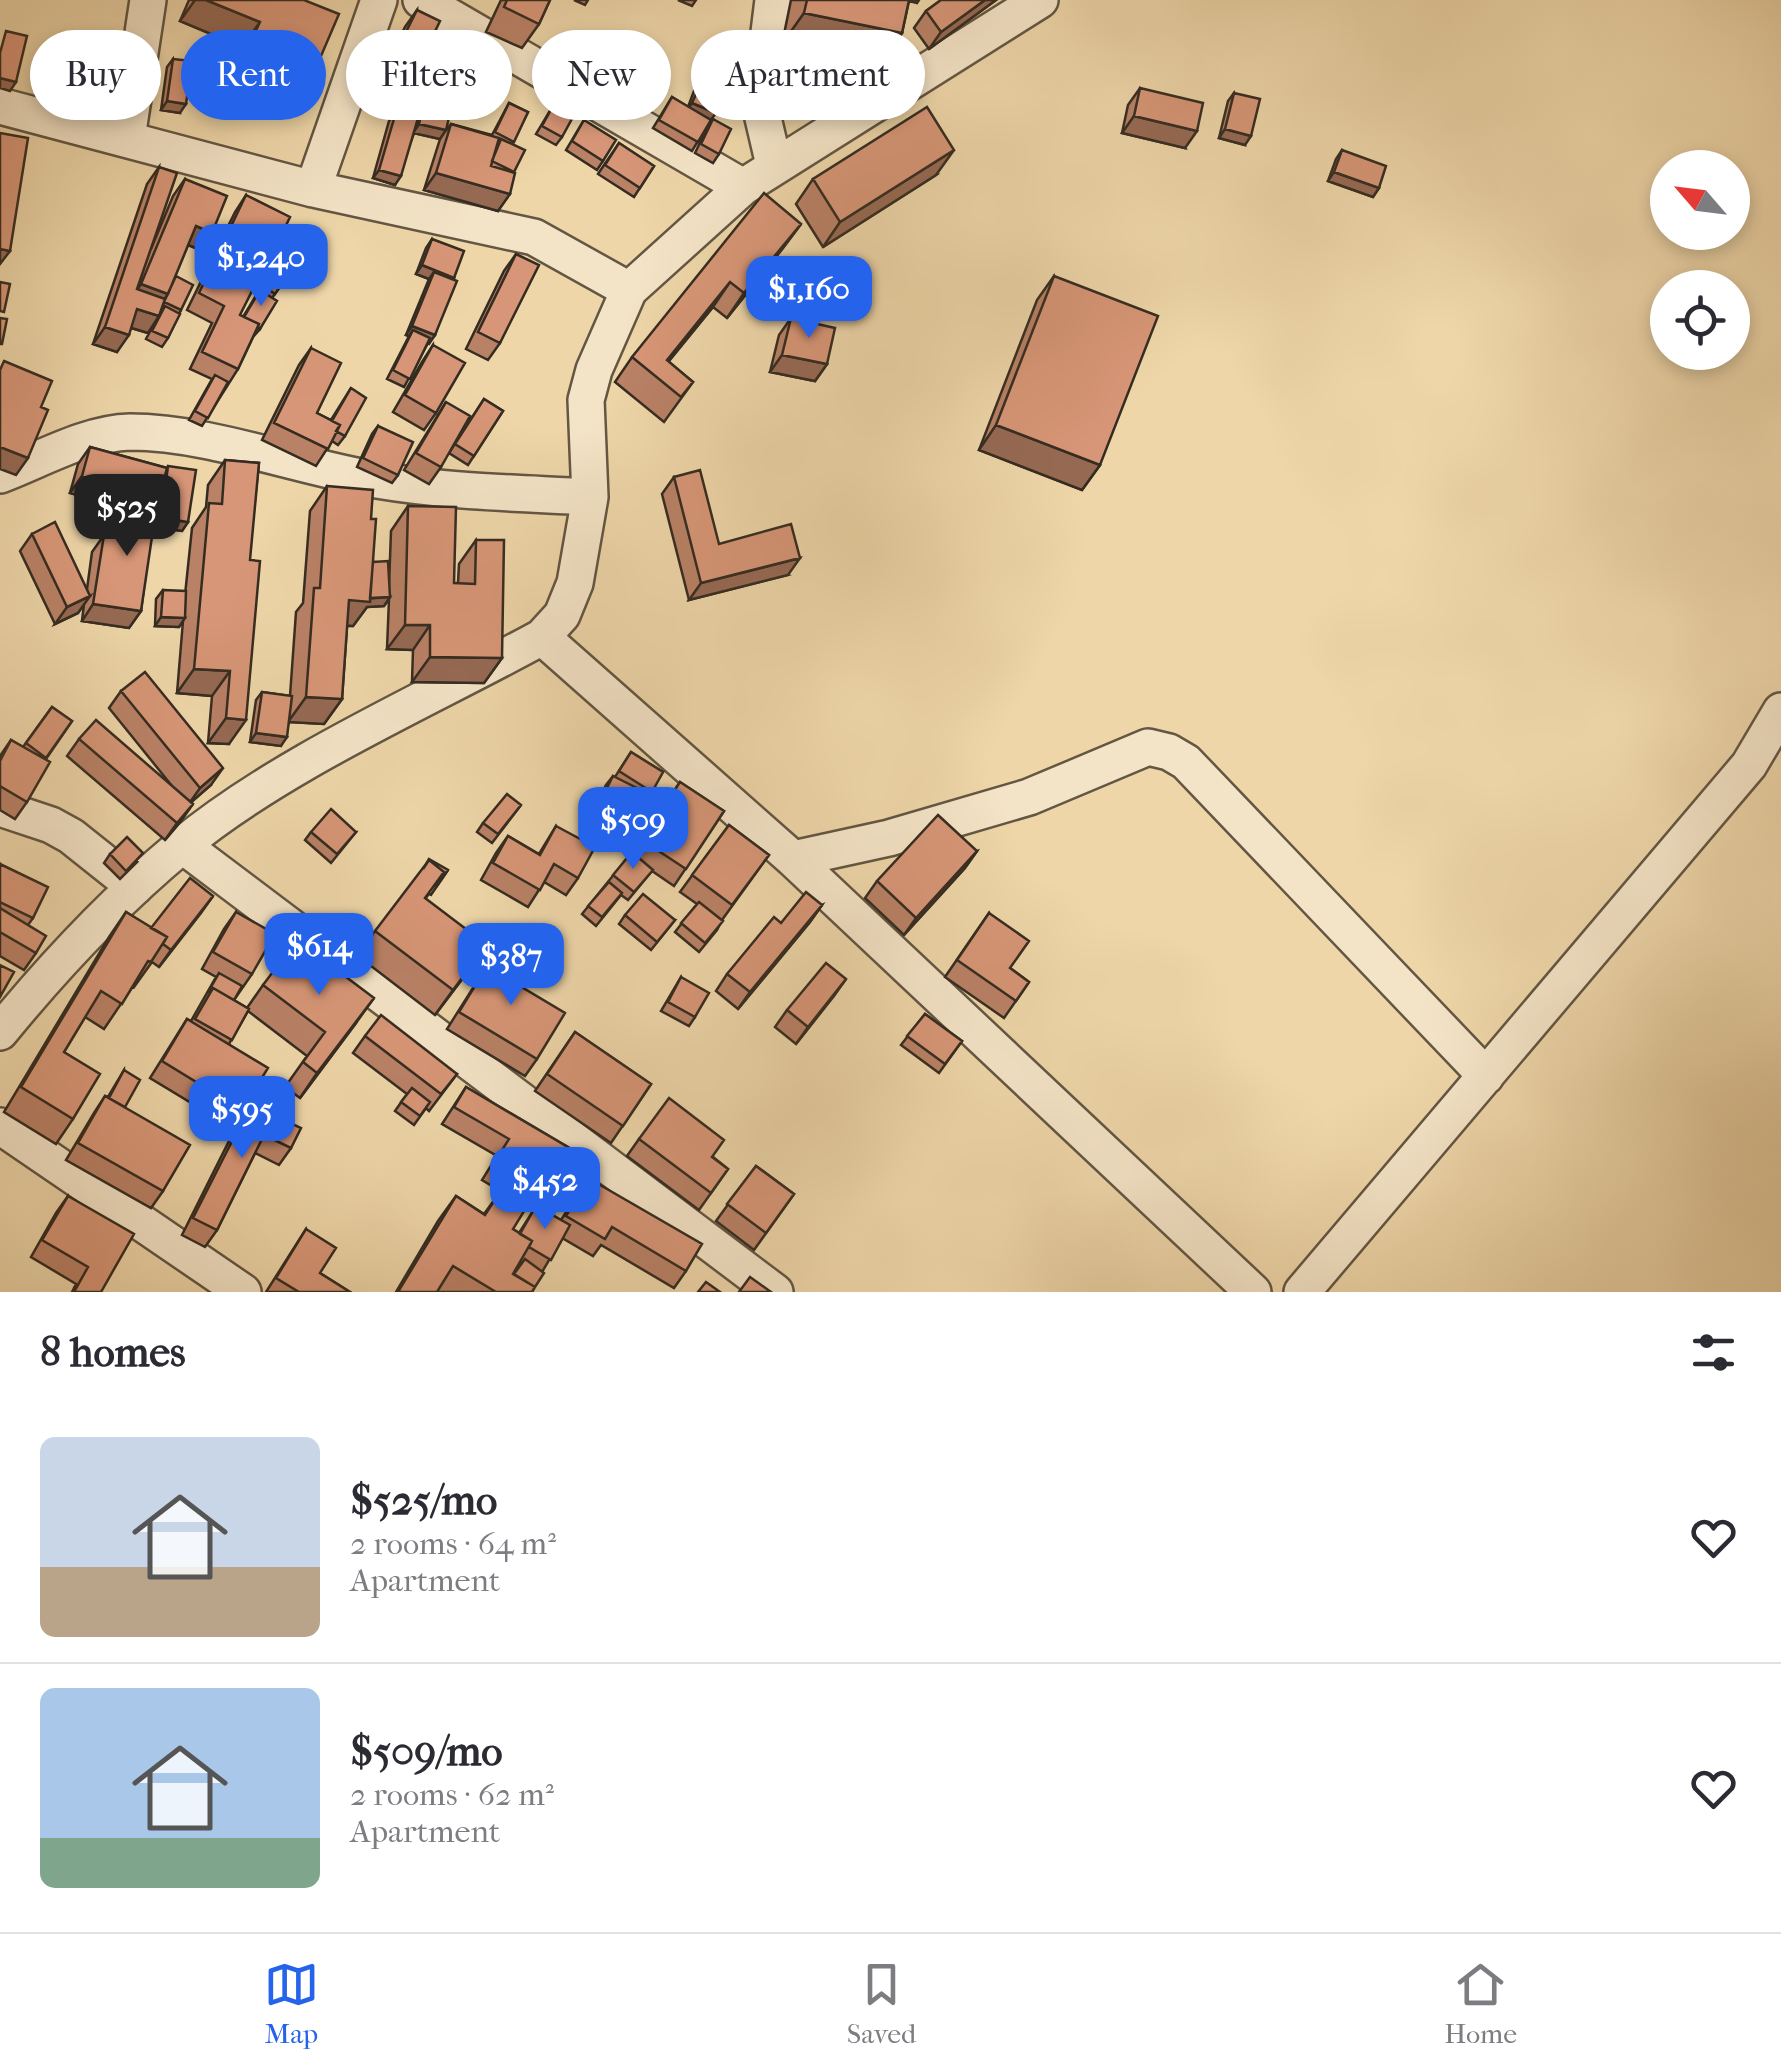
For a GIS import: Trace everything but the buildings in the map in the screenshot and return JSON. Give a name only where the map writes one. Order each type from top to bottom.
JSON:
[{"type":"street","points":[[127,138],[148,0]]},
{"type":"street","points":[[313,188],[379,0]]},
{"type":"street","points":[[421,0],[742,186]]},
{"type":"street","points":[[774,0],[760,105],[774,165]]},
{"type":"street","points":[[0,1032],[62,960],[182,845],[249,798],[330,750],[542,637],[562,615],[575,583],[590,497],[586,400],[594,370],[629,290],[742,186],[1040,0]]},
{"type":"street","points":[[0,106],[313,188],[534,237],[629,290]]},
{"type":"street","points":[[0,475],[91,440],[127,432],[180,437],[376,480],[590,497]]},
{"type":"street","points":[[542,637],[793,858],[1252,1292]]},
{"type":"street","points":[[1302,1292],[1749,764],[1781,711]]},
{"type":"street","points":[[793,858],[889,838],[1029,796],[1148,747],[1169,752],[1186,762],[1486,1076]]},
{"type":"street","points":[[0,808],[71,836],[136,888]]},
{"type":"street","points":[[182,845],[776,1292]]},
{"type":"street","points":[[0,1126],[242,1292]]}]
